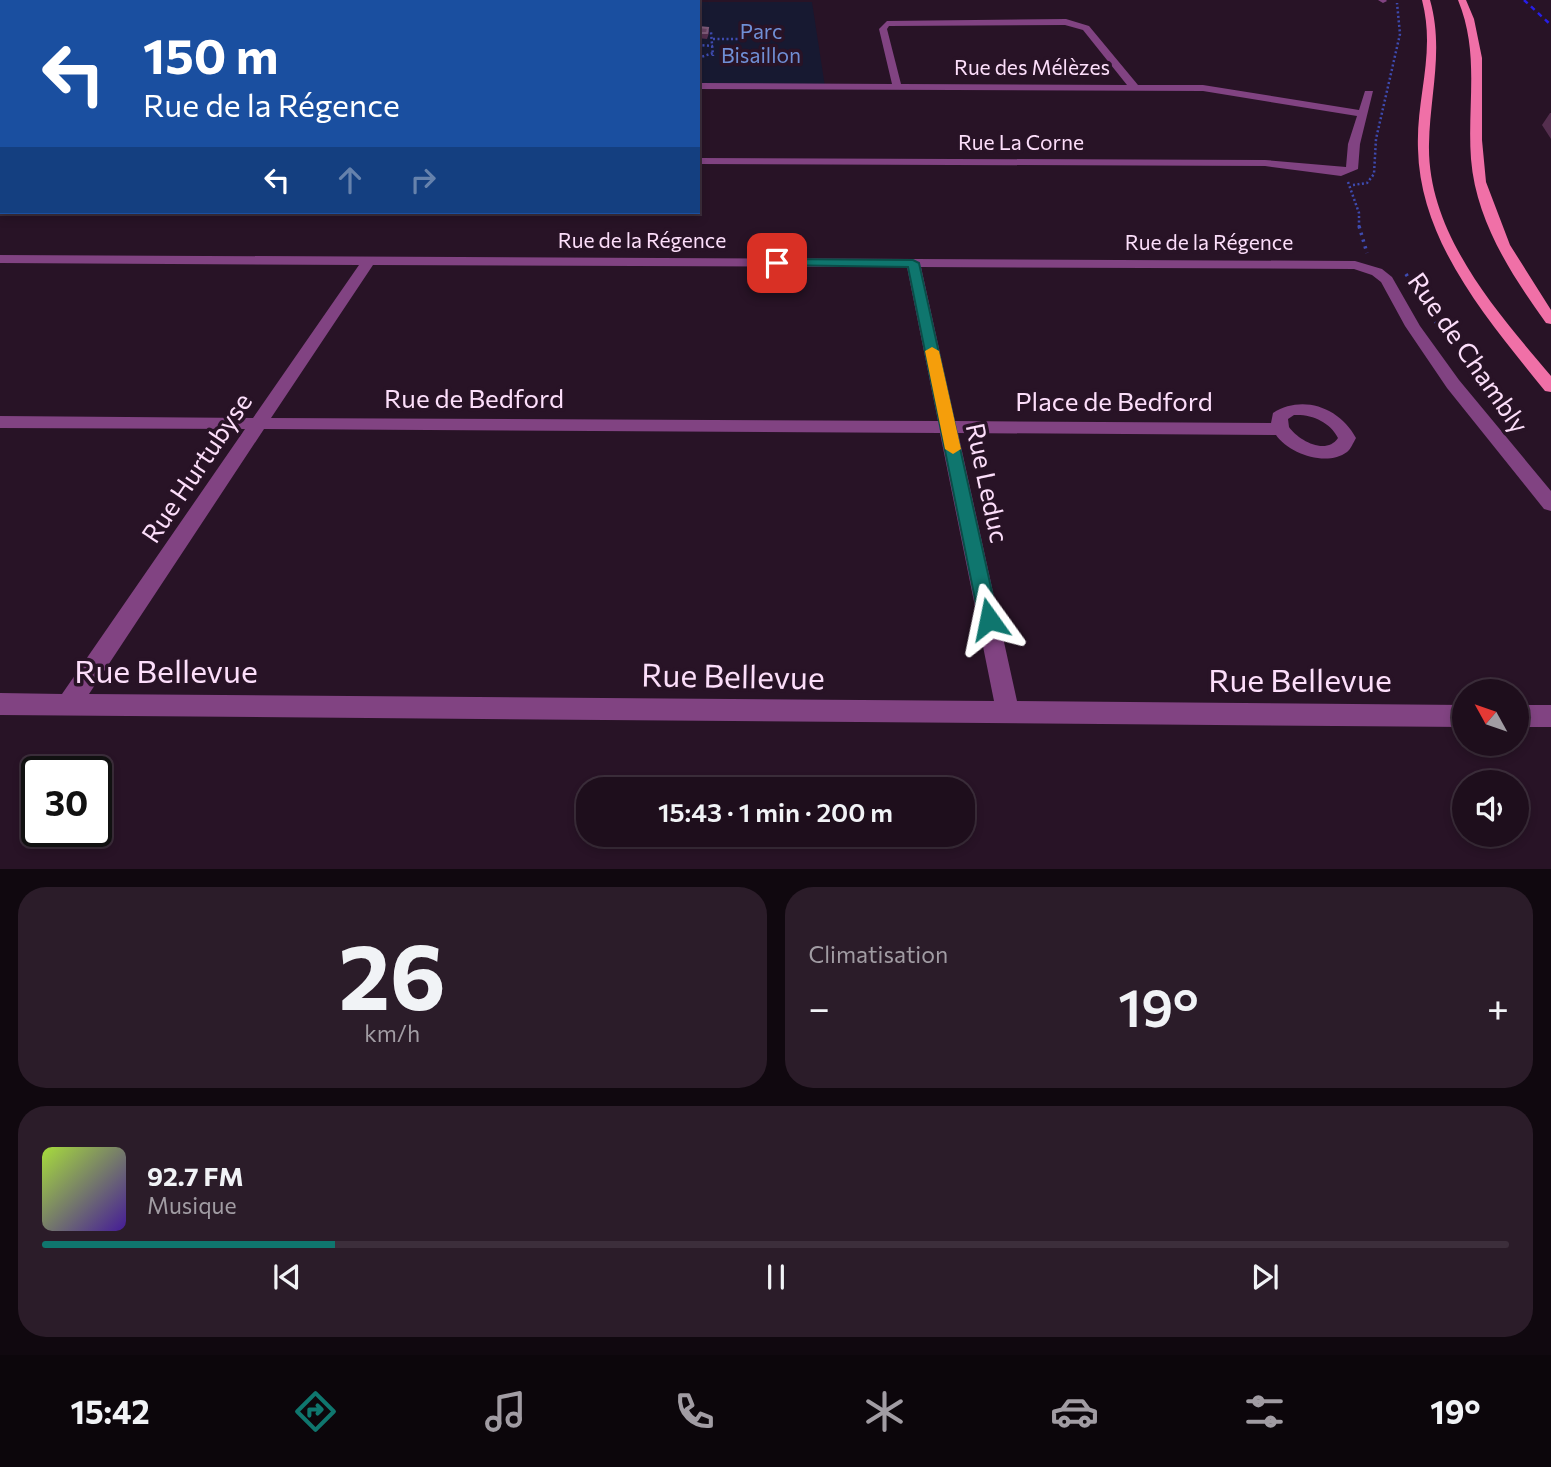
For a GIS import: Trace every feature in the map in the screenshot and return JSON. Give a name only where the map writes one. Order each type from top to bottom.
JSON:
[{"type":"main road","points":[[1426,0],[1435,39],[1423,136],[1423,165],[1431,198],[1446,235],[1474,285],[1551,387]]},
{"type":"main road","points":[[1462,0],[1471,20],[1476,44],[1476,139],[1482,190],[1502,243],[1551,320]]},
{"type":"street","points":[[897,86],[883,29],[887,23],[1057,22],[1086,27],[1135,88]]},
{"type":"street","name":"Rue des Mélèzes","points":[[700,86],[1214,89],[1363,114]]},
{"type":"street","points":[[1363,114],[1369,93]]},
{"type":"street","name":"Rue La Corne","points":[[700,161],[1265,163],[1343,172],[1352,169],[1354,144],[1363,114]]},
{"type":"street","name":"Rue de la Régence","points":[[0,259],[1350,265],[1372,262]]},
{"type":"street","name":"Rue Hurtubyse","points":[[68,705],[369,260]]},
{"type":"street","name":"Rue de Chambly","points":[[1372,262],[1387,280],[1413,326],[1460,394],[1551,504]]},
{"type":"street","name":"Rue Leduc","points":[[913,263],[1008,713]]},
{"type":"street","name":"Rue de Bedford","points":[[0,422],[948,428]]},
{"type":"street","name":"Place de Bedford","points":[[948,428],[1280,429]]},
{"type":"street","name":"Rue Bellevue","points":[[0,704],[1452,716]]},
{"type":"street","points":[[1530,716],[1551,716]]},
{"type":"path","points":[[700,30],[711,32],[713,39],[713,54],[700,57]]},
{"type":"path","points":[[713,39],[740,39]]},
{"type":"path","points":[[700,45],[713,46]]},
{"type":"path","points":[[1348,184],[1360,217],[1361,238],[1372,262]]},
{"type":"path","points":[[1400,267],[1450,345]]},
{"type":"green space","name":"Parc Bisaillon","points":[[700,2],[812,2],[825,87],[700,86]]},
{"type":"building","points":[[700,27],[708,28],[707,33],[700,33]]},
{"type":"railway","points":[[1524,0],[1551,25]]},
{"type":"slow traffic","points":[[932,351],[953,449]]},
{"type":"route","points":[[777,263],[913,263],[989,619]]}]
